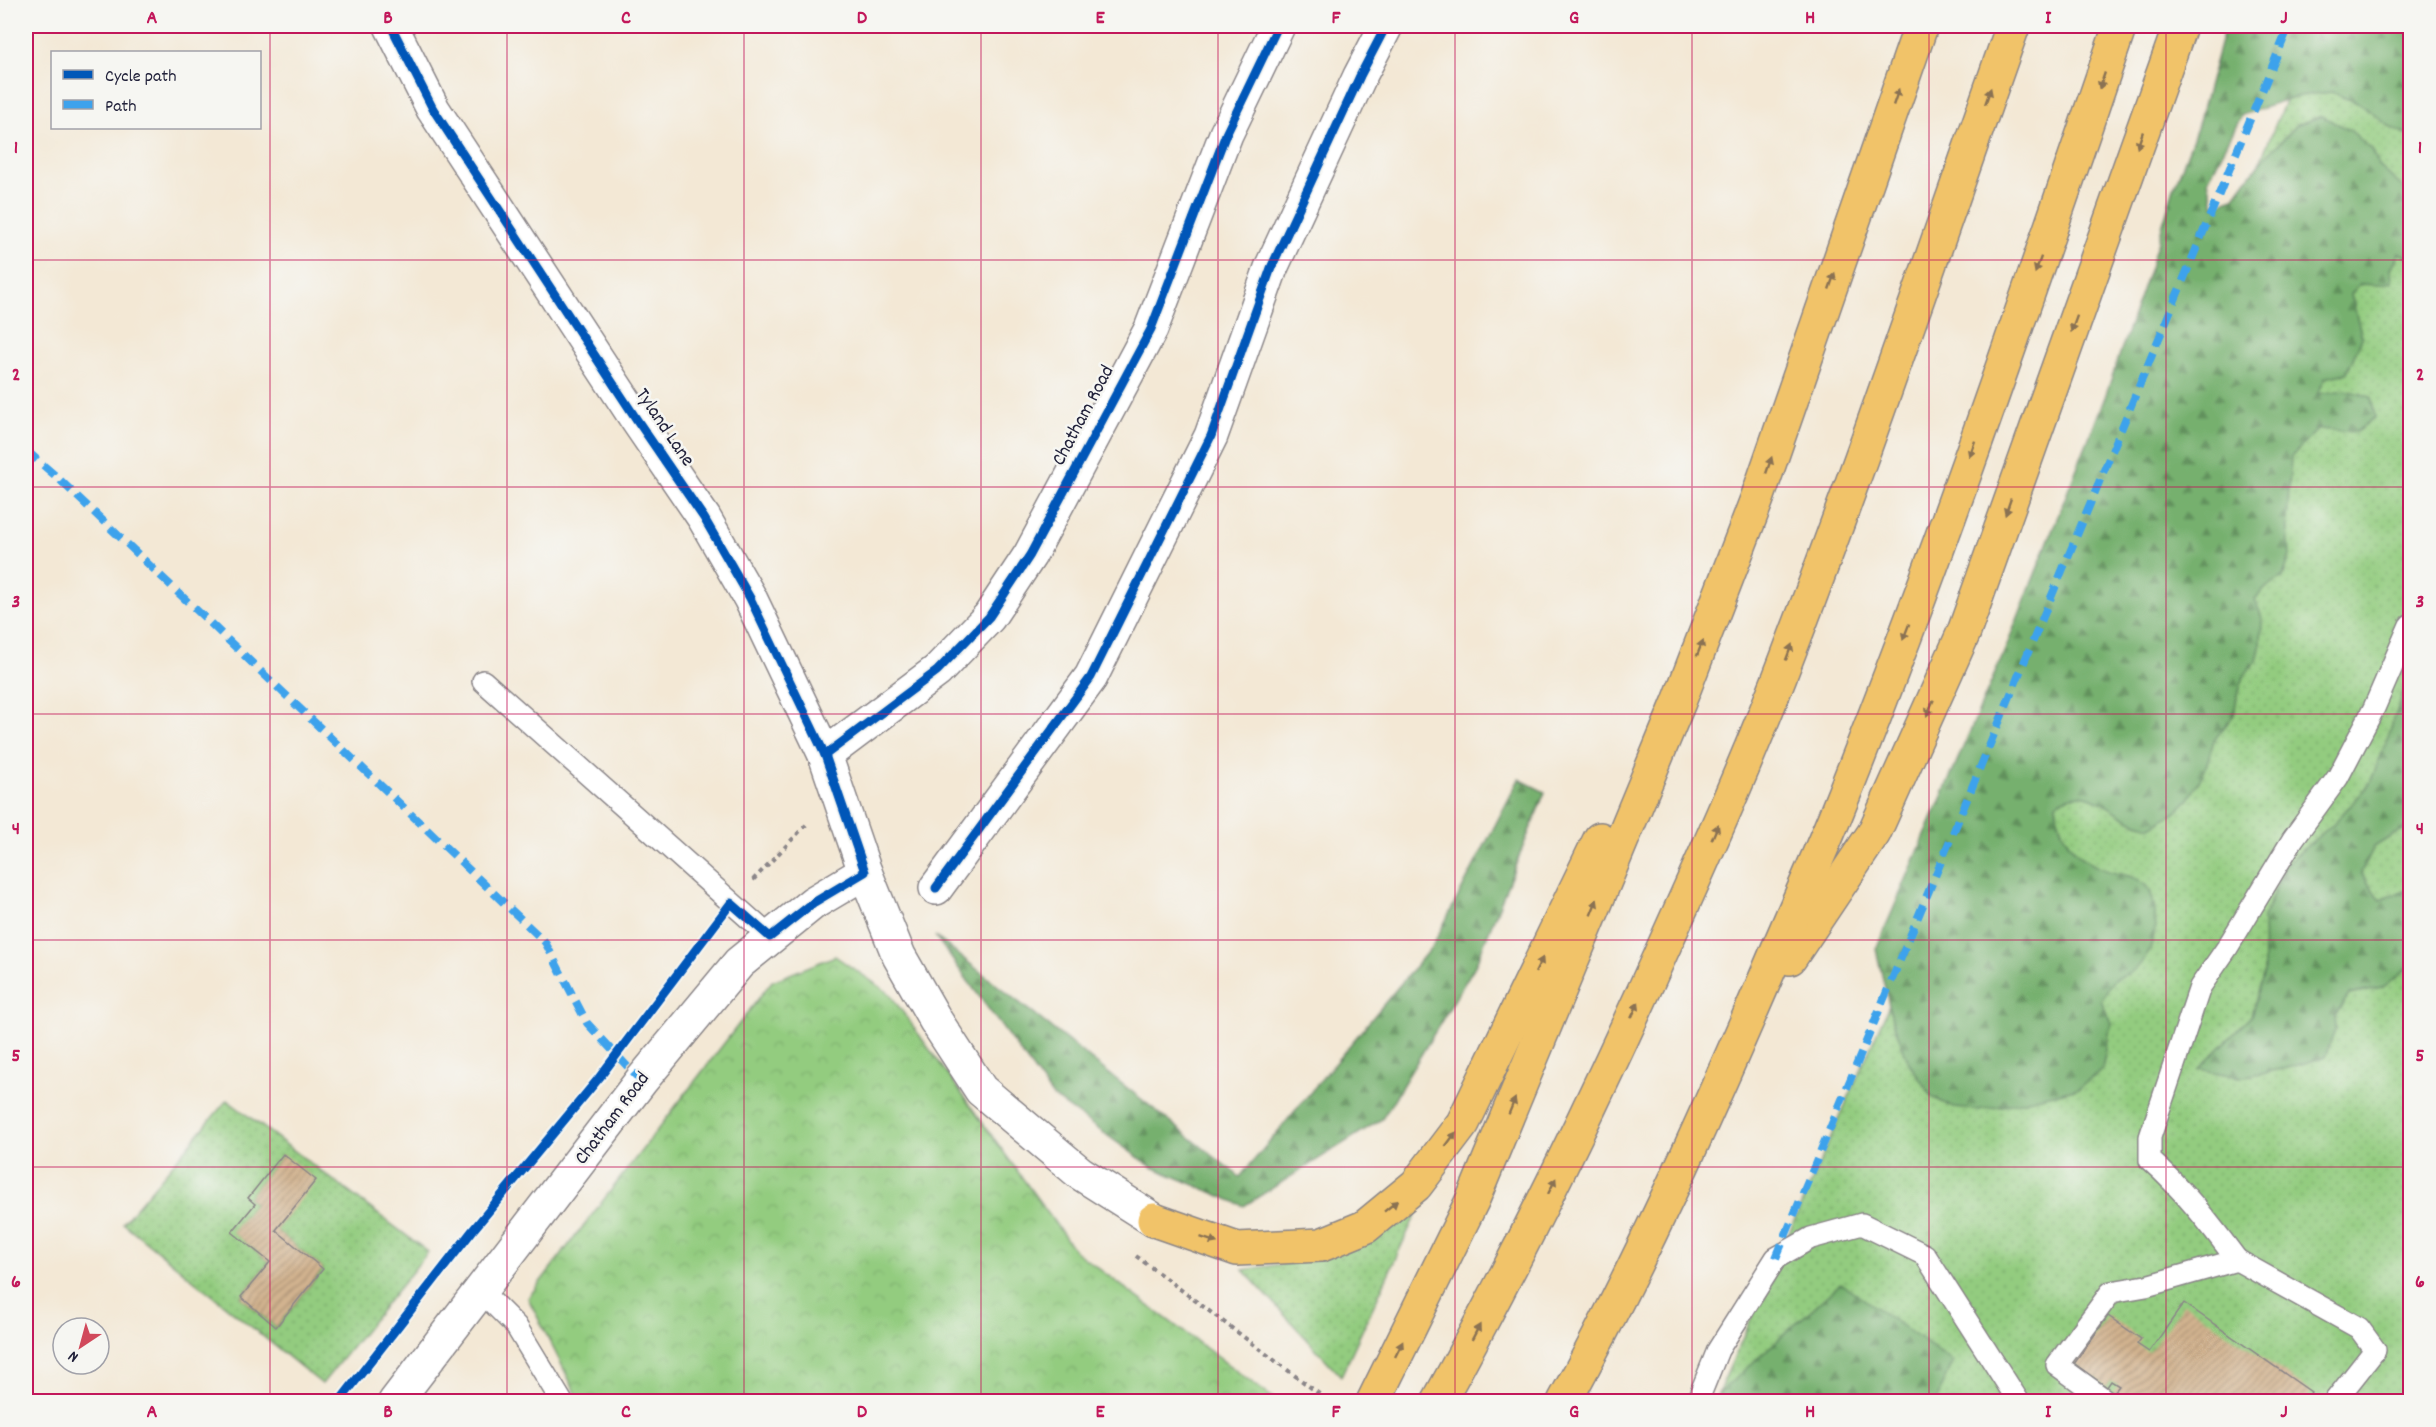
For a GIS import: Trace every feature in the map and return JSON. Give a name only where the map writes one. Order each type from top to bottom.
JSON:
[{"type":"highway","points":[[1373,1401],[1473,1199],[1678,702],[1757,499],[1921,26]]},
{"type":"highway","points":[[1438,1401],[1526,1239],[1576,1138],[1714,834],[1812,592],[2013,26]]},
{"type":"highway","points":[[1744,1026],[1874,833],[1964,632],[2180,26]]},
{"type":"highway","points":[[1564,1401],[1603,1330],[1702,1122],[1833,820],[1911,618],[2078,153],[2120,28]]},
{"type":"highway","points":[[1154,1220],[1237,1249],[1321,1245],[1365,1227],[1416,1185],[1463,1123],[1597,846],[1678,702]]},
{"type":"street","name":"Tyland Lane","points":[[391,26],[433,109],[605,372],[704,518],[750,598],[825,755],[865,872],[899,956],[936,1021],[981,1090],[1080,1173],[1154,1220]]},
{"type":"street","name":"Chatham Road","points":[[825,755],[937,671],[989,616],[1030,555],[1151,329],[1226,134],[1278,26]]},
{"type":"street","points":[[936,888],[1091,677],[1211,436],[1271,268],[1360,76],[1386,26]]},
{"type":"street","name":"Chatham Road","points":[[395,1401],[656,1062],[739,963],[813,903],[865,872]]},
{"type":"lane","points":[[2334,1401],[2375,1350],[2359,1328],[2237,1260],[2198,1209],[2150,1160],[2150,1137],[2200,987],[2227,948],[2293,839],[2338,777],[2374,708],[2410,625]]},
{"type":"lane","points":[[483,681],[770,937]]},
{"type":"lane","points":[[1697,1401],[1718,1350],[1776,1258],[1811,1238],[1862,1224],[1925,1255],[2019,1401]]},
{"type":"lane","points":[[2108,1401],[2057,1365],[2111,1292],[2146,1286],[2237,1260]]},
{"type":"lane","points":[[480,1290],[516,1326],[562,1401]]},
{"type":"path","points":[[731,903],[810,822]]},
{"type":"path","points":[[1132,1254],[1329,1401]]},
{"type":"green space","points":[[2225,26],[2410,26],[2410,136],[2393,129],[2360,104],[2331,92],[2300,96],[2242,115],[2208,180],[2214,205],[2234,198],[2260,162],[2298,124],[2322,116],[2350,130],[2372,150],[2379,166],[2410,194],[2410,258],[2399,253],[2391,269],[2392,282],[2377,285],[2360,284],[2351,294],[2362,337],[2347,373],[2325,378],[2318,394],[2346,390],[2371,397],[2375,417],[2356,432],[2318,429],[2291,457],[2287,519],[2290,556],[2283,577],[2267,587],[2255,599],[2262,618],[2261,643],[2257,661],[2245,674],[2234,715],[2214,740],[2205,770],[2189,799],[2175,813],[2151,827],[2133,821],[2087,796],[2067,797],[2056,803],[2060,826],[2078,854],[2108,871],[2142,882],[2150,892],[2155,910],[2152,941],[2143,961],[2128,974],[2114,980],[2101,1000],[2111,1023],[2102,1070],[2079,1088],[1998,1107],[1978,1110],[1953,1108],[1932,1097],[1909,1063],[1892,1019],[1876,949],[2005,650],[2105,397],[2150,267],[2174,188],[2197,128]]},
{"type":"green space","points":[[2316,26],[2410,26],[2410,1401],[1718,1402],[1718,1394],[2260,162]]},
{"type":"green space","points":[[2410,672],[2410,825],[2374,847],[2361,873],[2380,900],[2410,889],[2410,966],[2382,988],[2349,995],[2335,1015],[2336,1028],[2325,1057],[2288,1068],[2240,1077],[2199,1069],[2251,1016],[2264,972],[2263,918],[2287,863],[2332,825],[2369,785]]},
{"type":"green space","points":[[1519,779],[1545,792],[1475,966],[1382,1119],[1244,1206],[1152,1167],[1053,1097],[935,936],[1240,1177],[1433,945]]},
{"type":"green space","points":[[835,956],[889,993],[1075,1251],[1277,1401],[580,1401],[528,1298],[772,981]]},
{"type":"green space","points":[[227,1100],[428,1252],[322,1384],[123,1223]],"holes":[[[283,1155],[276,1230],[323,1269],[276,1327],[241,1297],[270,1262],[233,1232],[255,1204],[248,1198]]]},
{"type":"green space","points":[[1424,1197],[1341,1376],[1243,1270],[1328,1257]]},
{"type":"green space","points":[[1841,1283],[1953,1362],[1936,1401],[1718,1401],[1718,1394]]},
{"type":"building","points":[[283,1154],[316,1180],[276,1230],[323,1269],[276,1327],[241,1297],[270,1262],[232,1232],[255,1204],[248,1198]]},
{"type":"building","points":[[2184,1303],[2311,1392],[2305,1402],[2127,1402],[2114,1392],[2119,1386],[2111,1381],[2107,1387],[2074,1364],[2108,1316],[2141,1339],[2137,1344],[2149,1352]]},
{"type":"marked path","points":[[1776,1258],[2289,26]]},
{"type":"marked path","points":[[26,450],[545,942],[587,1023],[641,1081]]},
{"type":"cycle path","points":[[339,1402],[473,1230],[599,1078],[731,903],[770,937],[813,903],[865,872],[825,755],[750,598],[704,518],[433,109],[391,26]]},
{"type":"cycle path","points":[[825,755],[937,671],[989,617],[1030,555],[1151,329],[1226,134],[1278,26]]},
{"type":"cycle path","points":[[936,888],[1091,677],[1211,436],[1271,268],[1360,76],[1386,26]]}]
